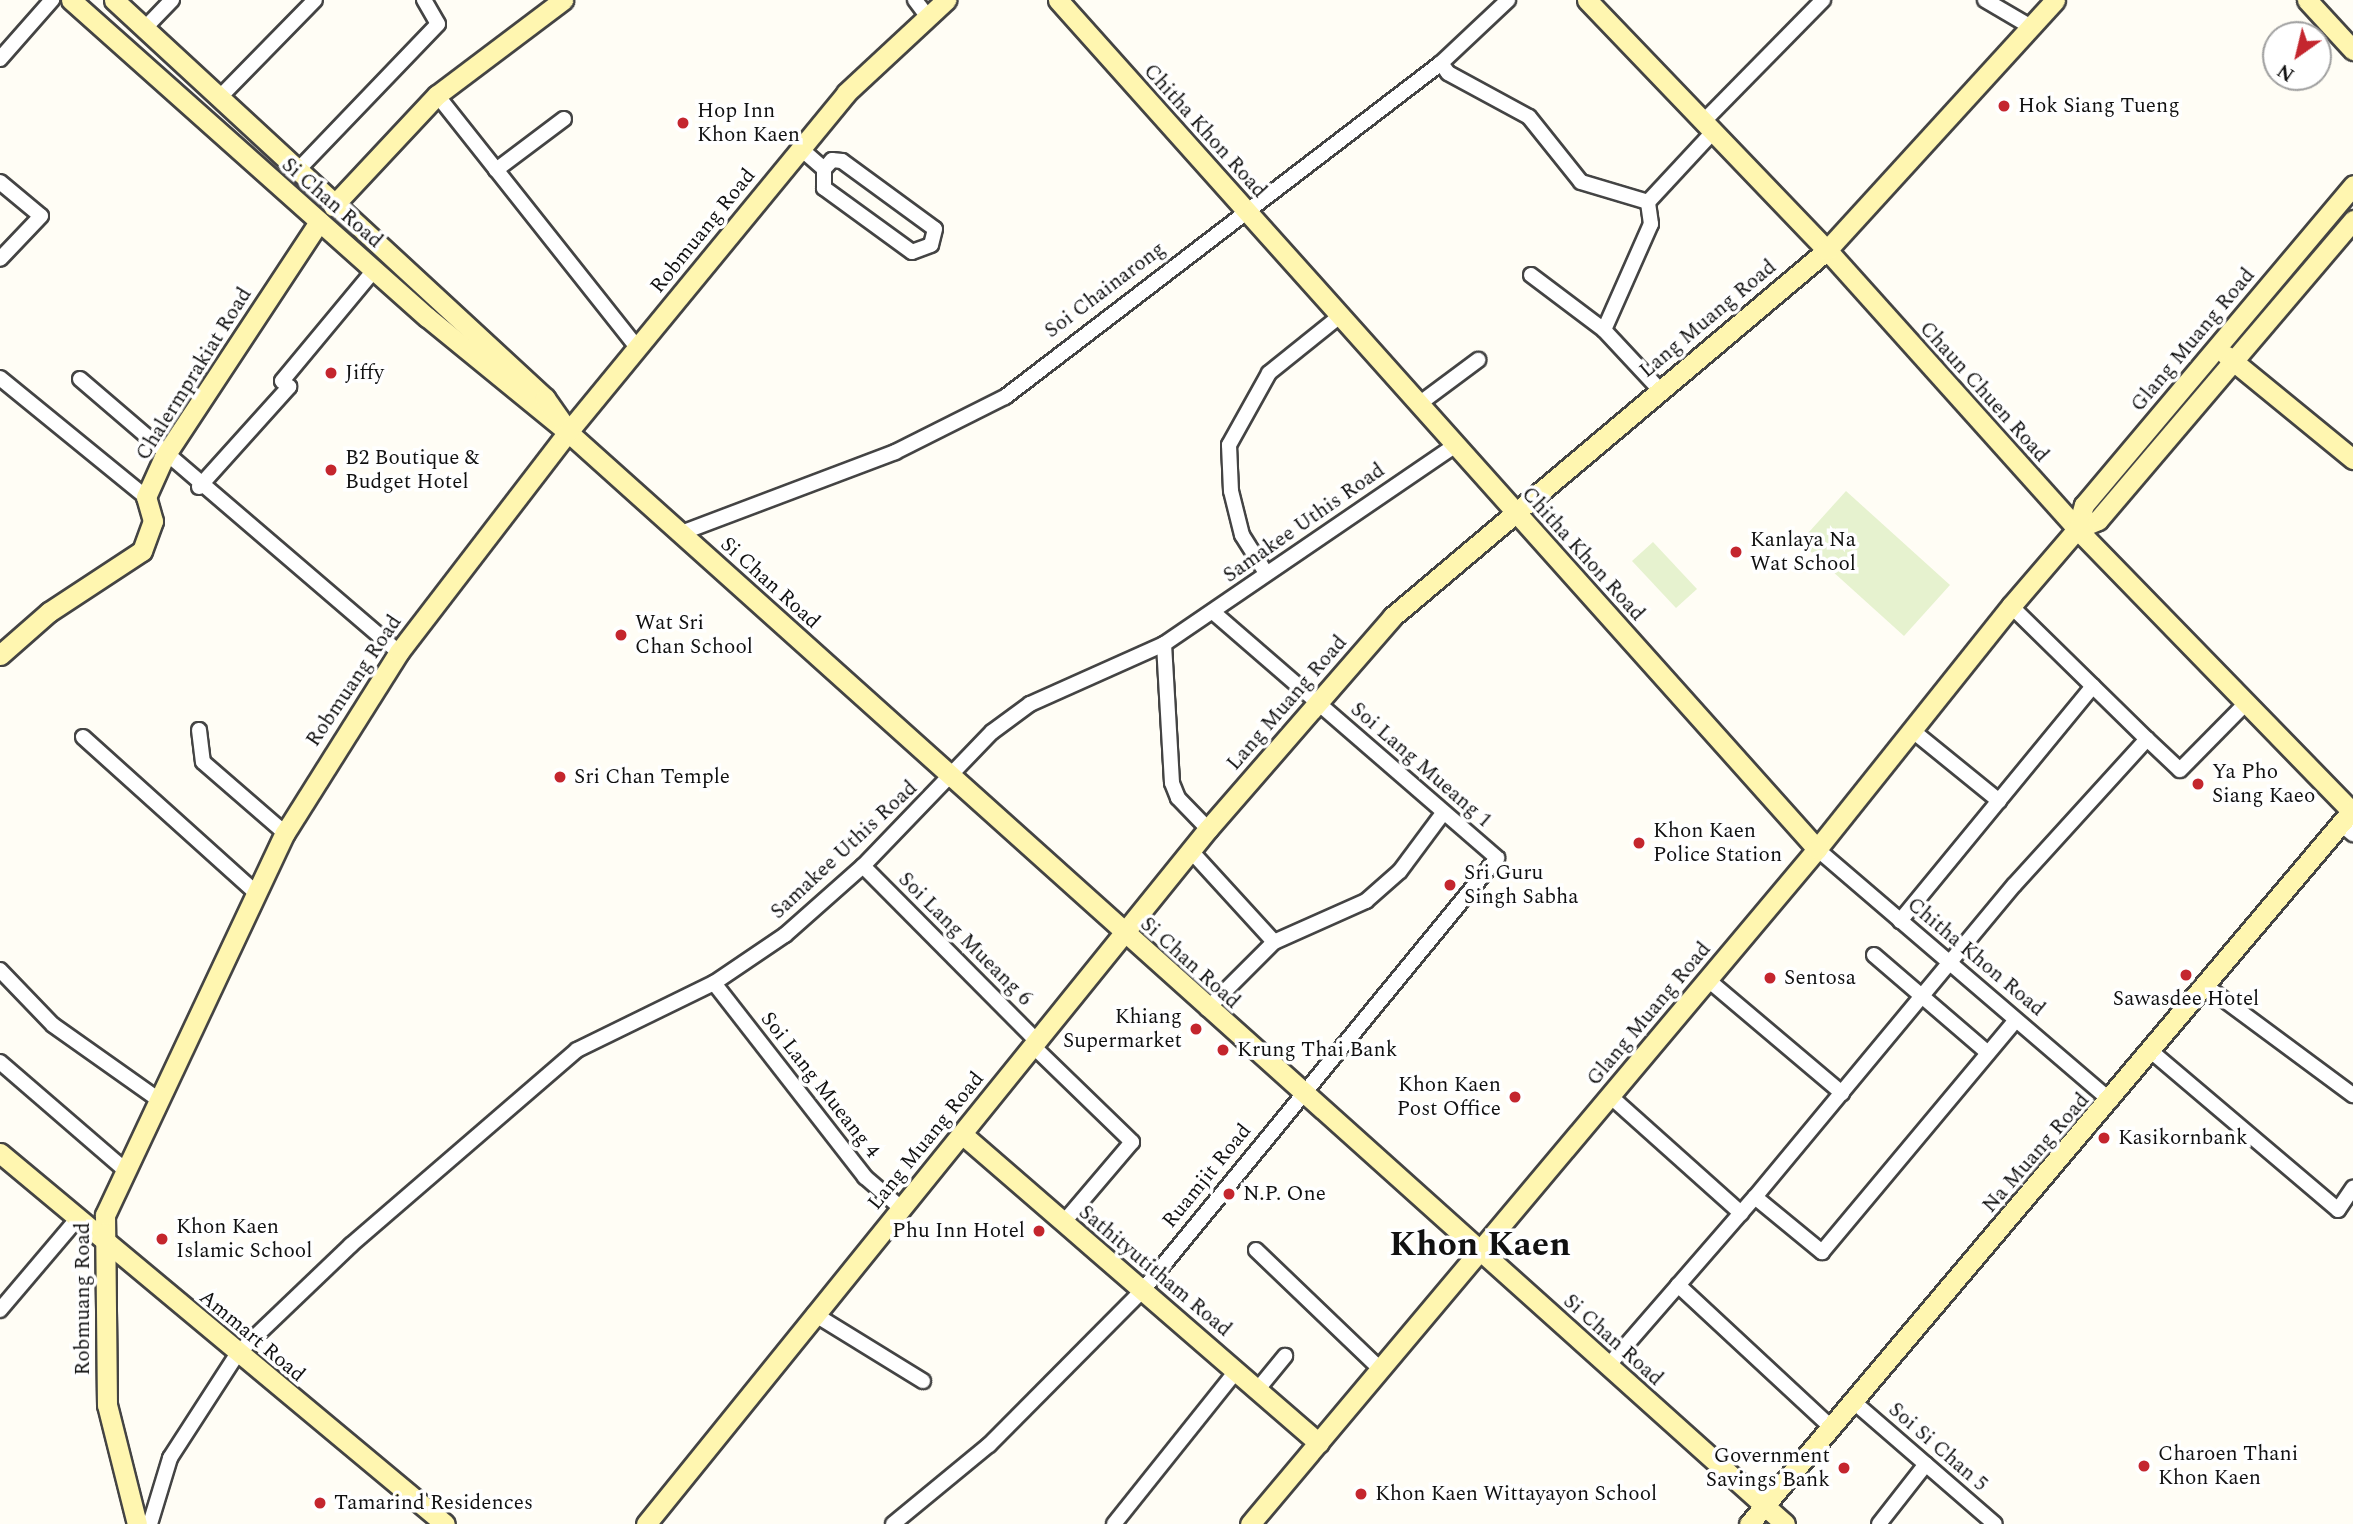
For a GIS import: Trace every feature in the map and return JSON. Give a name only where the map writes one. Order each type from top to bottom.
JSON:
[{"type":"street","points":[[0,59],[52,0]]},
{"type":"street","name":"Si Chan Road","points":[[71,0],[374,270],[568,432],[1301,1094],[1785,1524]]},
{"type":"street","name":"Si Chan Road","points":[[114,0],[296,172],[545,398],[568,432]]},
{"type":"street","points":[[145,28],[172,0]]},
{"type":"street","points":[[219,98],[315,0]]},
{"type":"street","points":[[296,172],[438,24],[424,0]]},
{"type":"street","points":[[333,206],[437,95],[563,0]]},
{"type":"street","points":[[915,0],[927,16]]},
{"type":"street","name":"Robmuang Road","points":[[137,1524],[107,1405],[102,1238],[109,1196],[285,833],[399,652],[568,432],[853,85],[946,0]]},
{"type":"street","name":"Chitha Khon Road","points":[[1058,0],[1817,849],[2111,1101]]},
{"type":"street","name":"Soi Chainarong","points":[[681,533],[895,452],[1005,397],[1441,63],[1508,0]]},
{"type":"street","name":"Chaun Chuen Road","points":[[1587,0],[1827,250],[2077,529],[2246,703],[2350,820]]},
{"type":"street","points":[[1604,330],[1651,224],[1648,202],[1709,126],[1823,0]]},
{"type":"street","points":[[1985,0],[2031,27]]},
{"type":"street","name":"Lang Muang Road","points":[[646,1524],[814,1314],[1126,935],[1208,829],[1392,617],[1513,509],[1827,250],[2055,0]]},
{"type":"street","points":[[2306,0],[2353,50]]},
{"type":"street","points":[[1441,63],[1448,73],[1529,117],[1581,182],[1648,202]]},
{"type":"street","points":[[437,95],[637,347]]},
{"type":"street","points":[[222,136],[239,117]]},
{"type":"street","points":[[496,170],[564,119]]},
{"type":"street","points":[[800,148],[824,169],[824,188],[912,252],[931,245],[935,229],[842,162],[832,160],[824,169]]},
{"type":"street","points":[[0,182],[41,216],[0,259]]},
{"type":"street","name":"Glang Muang Road","points":[[1250,1524],[1817,849],[2011,606],[2077,529],[2084,505],[2353,185]]},
{"type":"street","name":"Glang Muang Road","points":[[2077,529],[2098,520],[2235,363],[2353,220]]},
{"type":"street","name":"Chalermprakiat Road","points":[[146,496],[164,457],[319,222]]},
{"type":"street","points":[[199,487],[289,387],[282,381],[374,270]]},
{"type":"street","points":[[1531,275],[1604,330],[1660,390]]},
{"type":"street","points":[[1266,573],[1242,535],[1231,491],[1229,445],[1269,373],[1340,316]]},
{"type":"street","points":[[2217,347],[2353,459]]},
{"type":"street","points":[[1419,404],[1478,360]]},
{"type":"street","points":[[0,378],[146,496],[153,521],[142,551],[49,612],[0,655]]},
{"type":"street","points":[[80,379],[199,487],[399,652]]},
{"type":"street","name":"Samakee Uthis Road","points":[[150,1524],[170,1458],[237,1353],[351,1245],[577,1050],[714,983],[785,935],[863,866],[992,732],[1030,705],[1164,644],[1456,445]]},
{"type":"street","points":[[2011,606],[2180,770],[2246,703]]},
{"type":"street","name":"Soi Lang Mueang 1","points":[[1213,612],[1497,858]]},
{"type":"street","points":[[1164,644],[1172,783],[1208,829]]},
{"type":"street","points":[[1900,921],[2093,686]]},
{"type":"street","points":[[199,730],[203,762],[285,833]]},
{"type":"street","points":[[1913,731],[1998,801]]},
{"type":"street","points":[[83,737],[255,892]]},
{"type":"street","points":[[1608,1366],[1951,966],[2014,885],[2147,738]]},
{"type":"street","points":[[1207,1009],[1274,942],[1366,901],[1401,871],[1443,813]]},
{"type":"street","name":"Na Muang Road","points":[[1749,1524],[2350,820]]},
{"type":"street","points":[[1191,851],[1274,942]]},
{"type":"street","name":"Ruamjit Road","points":[[893,1524],[989,1445],[1142,1291],[1497,858]]},
{"type":"street","name":"Soi Lang Mueang 6","points":[[863,866],[1132,1142],[1063,1223]]},
{"type":"street","points":[[1874,955],[1988,1054]]},
{"type":"street","points":[[0,970],[53,1025],[156,1098]]},
{"type":"street","points":[[1707,979],[1842,1093]]},
{"type":"street","name":"Soi Lang Mueang 4","points":[[714,983],[865,1177],[901,1208]]},
{"type":"street","points":[[2207,988],[2353,1095]]},
{"type":"street","points":[[1755,1197],[1822,1252],[2016,1020]]},
{"type":"street","points":[[2152,1052],[2338,1210],[2353,1188]]},
{"type":"street","points":[[0,1062],[123,1168]]},
{"type":"street","points":[[1610,1096],[1741,1213]]},
{"type":"street","name":"Sathityutitham Road","points":[[962,1134],[1319,1443]]},
{"type":"street","name":"Ammart Road","points":[[0,1153],[445,1524]]},
{"type":"street","points":[[0,1310],[78,1218]]},
{"type":"street","points":[[1256,1251],[1380,1369]]},
{"type":"street","points":[[1678,1285],[1832,1428]]},
{"type":"street","points":[[814,1314],[923,1381]]},
{"type":"street","points":[[1258,1389],[1285,1356]]},
{"type":"street","points":[[1114,1524],[1237,1370]]},
{"type":"street","name":"Soi Si Chan 5","points":[[1854,1402],[1995,1524]]},
{"type":"street","points":[[1879,1524],[1926,1464]]},
{"type":"green space","points":[[1846,491],[1950,585],[1904,636],[1800,542]]},
{"type":"green space","points":[[1653,542],[1697,589],[1676,608],[1632,561]]},
{"type":"place","name":"Hok Siang Tueng","points":[[2004,106]]},
{"type":"place","name":"Hop Inn Khon Kaen","points":[[683,123]]},
{"type":"place","name":"Jiffy","points":[[331,373]]},
{"type":"place","name":"B2 Boutique & Budget Hotel","points":[[331,470]]},
{"type":"place","name":"Kanlaya Na Wat School","points":[[1736,552]]},
{"type":"place","name":"Wat Sri Chan School","points":[[621,635]]},
{"type":"place","name":"Sri Chan Temple","points":[[560,777]]},
{"type":"place","name":"Ya Pho Siang Kaeo","points":[[2198,784]]},
{"type":"place","name":"Khon Kaen Police Station","points":[[1639,843]]},
{"type":"place","name":"Sri Guru Singh Sabha","points":[[1450,885]]},
{"type":"place","name":"Sawasdee Hotel","points":[[2186,975]]},
{"type":"place","name":"Sentosa","points":[[1770,978]]},
{"type":"place","name":"Khiang Supermarket","points":[[1196,1029]]},
{"type":"place","name":"Krung Thai Bank","points":[[1223,1050]]},
{"type":"place","name":"Khon Kaen Post Office","points":[[1515,1097]]},
{"type":"place","name":"Kasikornbank","points":[[2104,1138]]},
{"type":"place","name":"N.P. One","points":[[1229,1194]]},
{"type":"place","name":"Phu Inn Hotel","points":[[1039,1231]]},
{"type":"place","name":"Khon Kaen Islamic School","points":[[162,1239]]},
{"type":"place","name":"Charoen Thani Khon Kaen","points":[[2144,1466]]},
{"type":"place","name":"Government Savings Bank","points":[[1844,1468]]},
{"type":"place","name":"Khon Kaen Wittayayon School","points":[[1361,1494]]},
{"type":"place","name":"Tamarind Residences","points":[[320,1503]]},
{"type":"district","name":"Khon Kaen","points":[[1480,1245]]}]
